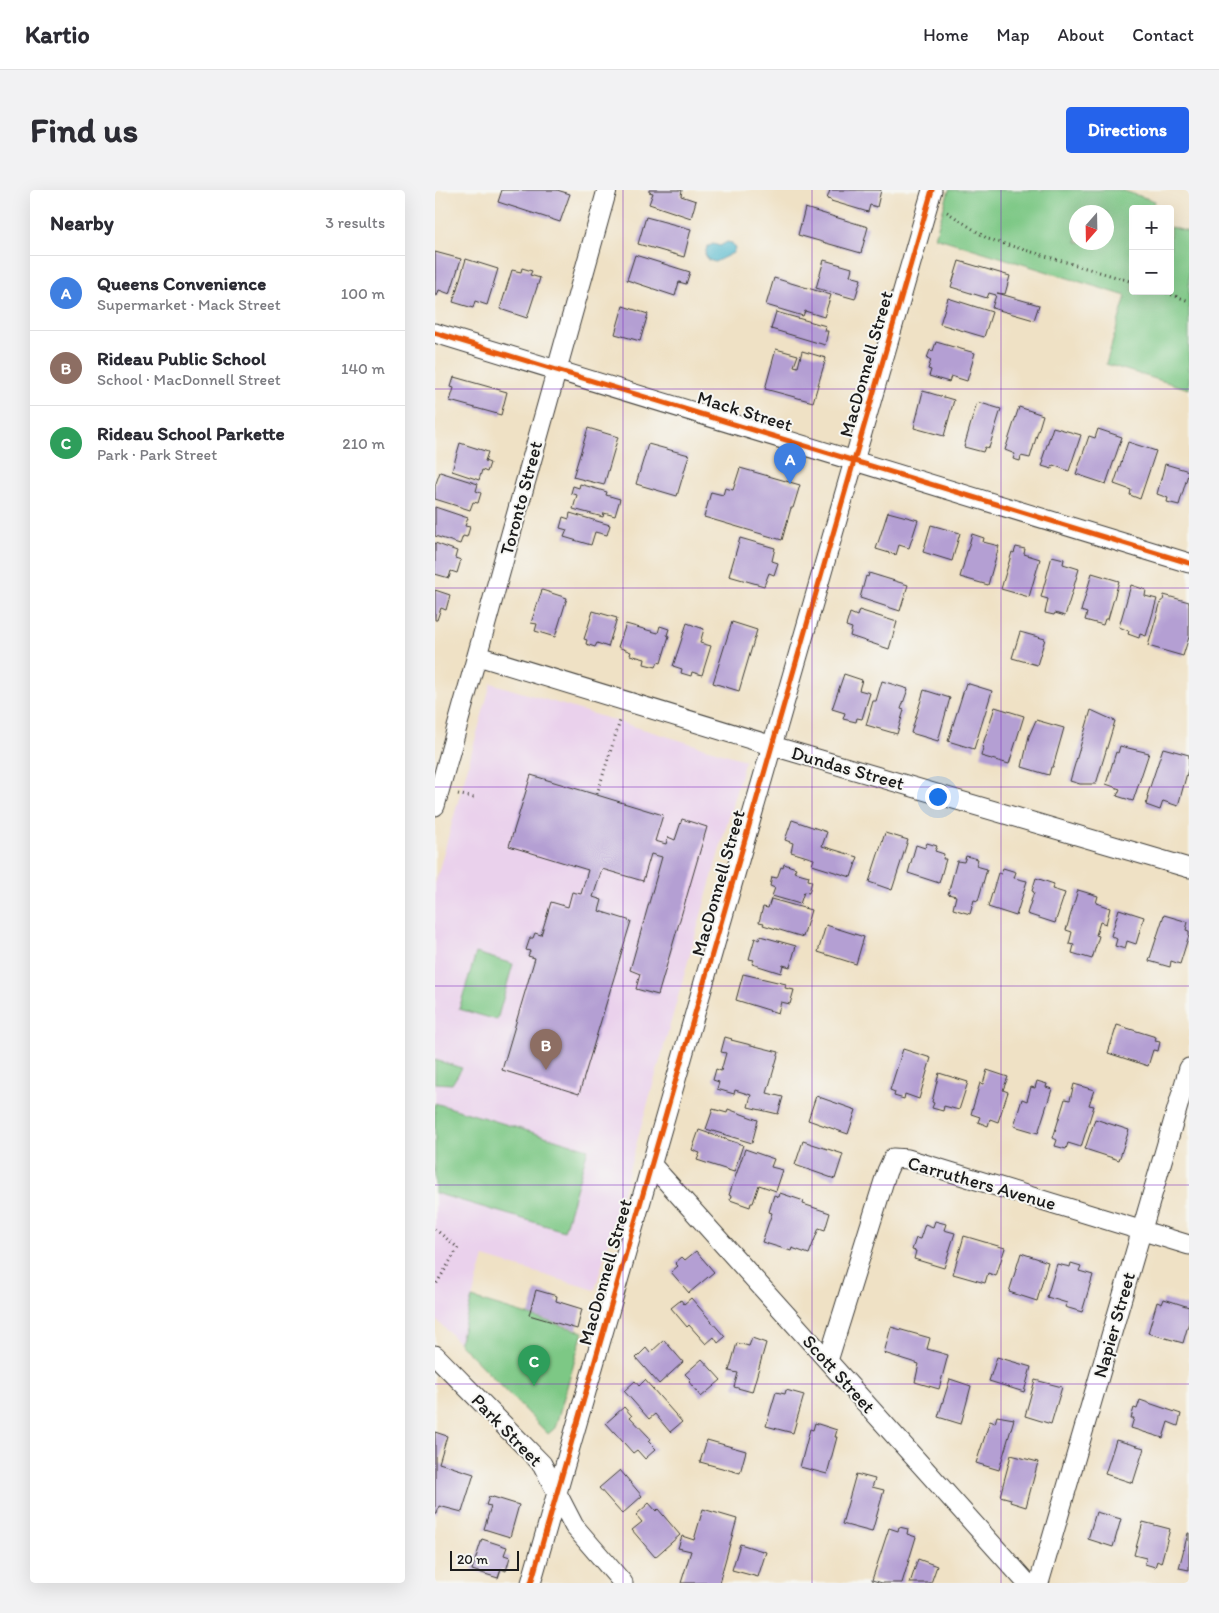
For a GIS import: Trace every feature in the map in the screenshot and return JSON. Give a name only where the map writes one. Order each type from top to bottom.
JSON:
[{"type":"street","name":"Toronto Street","points":[[435,806],[607,190]]},
{"type":"street","name":"MacDonnell Street","points":[[531,1583],[932,190]]},
{"type":"street","name":"Mack Street","points":[[435,333],[1189,562]]},
{"type":"street","name":"Dundas Street","points":[[478,656],[773,746],[1189,868]]},
{"type":"street","name":"Napier Street","points":[[1039,1583],[1189,1068]]},
{"type":"street","name":"Carruthers Avenue","points":[[828,1361],[887,1171],[893,1158],[908,1159],[1189,1245]]},
{"type":"street","name":"Scott Street","points":[[651,1164],[1027,1583]]},
{"type":"street","name":"Park Street","points":[[435,1355],[542,1464],[574,1526],[623,1583]]},
{"type":"path","points":[[945,210],[987,239],[1129,281]]},
{"type":"path","points":[[1173,295],[1189,301]]},
{"type":"path","points":[[597,794],[627,702]]},
{"type":"path","points":[[458,793],[474,798]]},
{"type":"path","points":[[435,1229],[457,1248],[435,1286]]},
{"type":"shaded area","points":[[491,683],[745,760],[595,1290],[484,1257],[459,1343],[435,1318],[435,884]]},
{"type":"green space","points":[[949,190],[1121,190],[1155,201],[1154,205],[1129,205],[1129,295],[1174,295],[1174,228],[1189,232],[1189,389],[1106,364],[1126,296],[935,237]]},
{"type":"green space","points":[[476,953],[513,964],[497,1020],[459,1009]]},
{"type":"green space","points":[[435,1060],[462,1068],[452,1084],[435,1083]]},
{"type":"green space","points":[[435,1103],[588,1149],[564,1231],[435,1193]]},
{"type":"green space","points":[[472,1298],[583,1332],[555,1428],[548,1434],[459,1343]]},
{"type":"water","points":[[727,242],[732,243],[735,248],[733,253],[715,262],[708,260],[705,254],[707,247],[713,244],[720,246]]},
{"type":"building","points":[[502,190],[557,190],[570,194],[560,222],[498,202]]},
{"type":"building","points":[[649,190],[682,190],[681,196],[696,201],[691,218],[649,204],[653,193],[649,192]]},
{"type":"building","points":[[830,190],[881,190],[877,207],[870,205],[868,212],[827,199]]},
{"type":"building","points":[[805,208],[868,227],[861,253],[798,235]]},
{"type":"building","points":[[646,217],[691,229],[684,257],[638,244]]},
{"type":"building","points":[[435,252],[461,259],[450,294],[439,290],[437,296],[435,295]]},
{"type":"building","points":[[635,255],[690,272],[686,284],[679,282],[675,296],[627,280]]},
{"type":"building","points":[[466,259],[498,269],[487,305],[475,301],[473,308],[453,302]]},
{"type":"building","points":[[824,260],[852,268],[850,276],[861,279],[855,299],[816,288]]},
{"type":"building","points":[[959,261],[1010,276],[1005,294],[997,293],[1039,305],[1034,320],[992,308],[996,295],[989,293],[987,298],[951,287]]},
{"type":"building","points":[[522,268],[532,271],[530,275],[540,278],[527,318],[500,309],[512,270],[521,272]]},
{"type":"building","points":[[774,278],[831,295],[824,317],[805,311],[803,316],[766,305]]},
{"type":"building","points":[[948,298],[992,312],[984,337],[940,324]]},
{"type":"building","points":[[623,306],[648,314],[640,341],[615,334]]},
{"type":"building","points":[[776,312],[826,326],[825,331],[828,331],[825,345],[771,329]]},
{"type":"building","points":[[936,342],[975,353],[967,381],[951,376],[949,382],[929,376],[931,370],[928,369],[931,360],[927,358],[930,350],[933,351]]},
{"type":"building","points":[[776,349],[798,355],[794,366],[798,367],[802,351],[826,358],[813,402],[765,389]]},
{"type":"building","points":[[454,377],[507,392],[501,415],[450,401],[454,388],[451,387]]},
{"type":"building","points":[[923,391],[954,400],[944,436],[914,428]]},
{"type":"building","points":[[977,402],[1001,409],[989,448],[985,447],[983,452],[964,447]]},
{"type":"building","points":[[1019,407],[1043,415],[1030,458],[1021,456],[1020,461],[1013,459],[1015,454],[1005,450]]},
{"type":"building","points":[[1053,427],[1081,435],[1069,471],[1053,465],[1052,469],[1042,466],[1044,461],[1042,460]]},
{"type":"building","points":[[588,428],[618,437],[604,485],[573,477]]},
{"type":"building","points":[[1098,429],[1122,437],[1106,484],[1076,474],[1089,436],[1095,438]]},
{"type":"building","points":[[1128,442],[1156,451],[1140,499],[1130,495],[1131,490],[1114,484]]},
{"type":"building","points":[[460,443],[488,452],[485,461],[490,463],[487,472],[482,470],[479,480],[452,471]]},
{"type":"building","points":[[648,444],[689,455],[677,496],[636,484]]},
{"type":"building","points":[[1165,464],[1189,471],[1179,505],[1167,502],[1168,498],[1157,494]]},
{"type":"building","points":[[740,468],[800,485],[782,540],[704,517],[711,492],[723,495],[725,488],[733,490]]},
{"type":"building","points":[[440,472],[478,484],[476,491],[481,493],[478,503],[473,502],[470,510],[435,499],[435,486]]},
{"type":"building","points":[[580,484],[607,492],[606,495],[620,499],[615,516],[604,513],[603,517],[573,509],[577,495],[571,493],[573,486],[579,488]]},
{"type":"building","points":[[435,507],[468,518],[465,526],[470,527],[467,537],[463,536],[460,544],[435,536]]},
{"type":"building","points":[[888,512],[918,520],[909,548],[899,545],[896,555],[876,549]]},
{"type":"building","points":[[570,513],[610,525],[607,535],[595,532],[591,545],[564,537],[567,530],[560,528],[563,517],[569,519]]},
{"type":"building","points":[[931,525],[960,533],[952,561],[923,552]]},
{"type":"building","points":[[972,534],[984,538],[983,542],[999,546],[988,585],[960,577]]},
{"type":"building","points":[[740,538],[775,548],[772,561],[778,563],[774,575],[769,573],[764,586],[729,576]]},
{"type":"building","points":[[435,543],[457,551],[455,558],[461,560],[457,573],[451,571],[449,578],[435,574]]},
{"type":"building","points":[[1016,547],[1025,549],[1024,554],[1040,559],[1029,597],[1001,589],[1012,552],[1014,553]]},
{"type":"building","points":[[1052,556],[1064,559],[1063,564],[1079,569],[1065,616],[1045,613],[1048,599],[1041,597]]},
{"type":"building","points":[[869,573],[908,585],[900,611],[860,598],[866,576],[868,577]]},
{"type":"building","points":[[1092,573],[1119,581],[1108,619],[1105,619],[1103,625],[1085,620],[1087,613],[1081,611]]},
{"type":"building","points":[[1131,585],[1146,590],[1145,596],[1157,599],[1146,636],[1140,634],[1139,638],[1128,634],[1129,631],[1119,627]]},
{"type":"building","points":[[435,590],[450,595],[446,610],[441,608],[437,620],[435,620]]},
{"type":"building","points":[[542,590],[567,598],[555,637],[535,631],[537,624],[531,623]]},
{"type":"building","points":[[1164,595],[1189,602],[1189,637],[1183,656],[1148,646]]},
{"type":"building","points":[[859,610],[897,622],[889,649],[850,636],[852,628],[846,626],[850,613],[857,616]]},
{"type":"building","points":[[593,611],[617,618],[608,647],[597,643],[595,647],[586,644],[587,640],[584,639]]},
{"type":"building","points":[[732,622],[757,630],[739,691],[713,683]]},
{"type":"building","points":[[687,623],[704,629],[700,643],[711,646],[702,675],[692,672],[691,676],[681,673],[682,669],[673,666]]},
{"type":"building","points":[[626,624],[658,633],[660,626],[669,629],[667,635],[669,636],[661,663],[658,662],[656,667],[644,664],[645,659],[630,655],[631,652],[618,647]]},
{"type":"building","points":[[1020,632],[1045,639],[1037,665],[1012,658]]},
{"type":"building","points":[[844,674],[862,680],[859,690],[870,693],[862,719],[857,718],[856,722],[843,719],[845,713],[832,709]]},
{"type":"building","points":[[882,681],[908,689],[901,709],[904,710],[897,734],[866,725],[873,701],[876,701]]},
{"type":"building","points":[[966,683],[992,691],[974,749],[948,741]]},
{"type":"building","points":[[924,690],[950,698],[938,741],[911,733]]},
{"type":"building","points":[[995,707],[1024,716],[1009,764],[981,756],[982,747]]},
{"type":"building","points":[[1091,710],[1115,721],[1096,784],[1080,784],[1070,781]]},
{"type":"building","points":[[1036,720],[1064,728],[1049,775],[1022,767],[1029,736]]},
{"type":"building","points":[[1120,746],[1149,753],[1133,801],[1117,796],[1120,789],[1106,784],[1116,752],[1118,753]]},
{"type":"building","points":[[1163,748],[1189,755],[1189,766],[1178,806],[1163,801],[1160,810],[1146,805],[1147,796]]},
{"type":"building","points":[[531,775],[663,815],[655,841],[666,844],[668,837],[675,840],[682,819],[707,827],[658,995],[636,989],[640,974],[630,970],[662,857],[651,854],[643,881],[602,869],[593,897],[602,900],[599,911],[631,921],[579,1094],[502,1070],[535,958],[528,956],[530,951],[526,950],[530,938],[533,938],[535,933],[541,935],[551,902],[568,907],[572,892],[581,894],[588,870],[509,846]]},
{"type":"building","points":[[792,820],[827,832],[822,846],[858,857],[851,877],[812,865],[814,859],[791,852],[793,843],[785,840]]},
{"type":"building","points":[[885,833],[908,840],[892,890],[869,882]]},
{"type":"building","points":[[927,843],[937,846],[935,851],[944,854],[943,859],[946,859],[939,883],[908,873],[916,845],[925,848]]},
{"type":"building","points":[[966,856],[978,859],[976,866],[987,869],[978,901],[974,900],[970,914],[953,909],[956,896],[948,894],[957,861],[964,862]]},
{"type":"building","points":[[784,864],[796,868],[794,872],[809,876],[808,880],[812,881],[809,893],[804,892],[800,904],[772,896],[775,888],[770,886],[772,877],[777,878]]},
{"type":"building","points":[[1003,868],[1016,872],[1014,878],[1027,881],[1016,916],[988,907],[998,873],[1001,874]]},
{"type":"building","points":[[1036,878],[1054,884],[1052,889],[1065,893],[1055,923],[1027,914]]},
{"type":"building","points":[[1078,890],[1098,896],[1096,903],[1110,908],[1106,924],[1100,922],[1096,935],[1099,936],[1092,959],[1072,953],[1074,945],[1069,944],[1072,932],[1066,930]]},
{"type":"building","points":[[771,899],[811,910],[803,937],[763,925],[764,923],[759,922],[763,907],[768,908]]},
{"type":"building","points":[[1119,909],[1144,917],[1136,944],[1127,941],[1125,949],[1115,946],[1117,939],[1111,936]]},
{"type":"building","points":[[1164,915],[1188,922],[1186,930],[1189,931],[1189,935],[1180,964],[1171,961],[1170,967],[1149,961]]},
{"type":"building","points":[[826,925],[864,937],[856,964],[818,952]]},
{"type":"building","points":[[760,936],[796,946],[790,967],[783,965],[781,973],[752,964],[754,960],[749,959],[755,938],[759,940]]},
{"type":"building","points":[[743,974],[786,984],[785,988],[794,990],[790,1004],[781,1002],[778,1013],[736,1000]]},
{"type":"building","points":[[1117,1025],[1156,1037],[1155,1041],[1160,1042],[1158,1051],[1153,1050],[1148,1066],[1108,1053]]},
{"type":"building","points":[[725,1037],[779,1052],[767,1093],[783,1097],[778,1114],[748,1107],[751,1095],[735,1090],[734,1094],[717,1089],[719,1082],[713,1080],[716,1069],[721,1071],[726,1053],[721,1052]]},
{"type":"building","points":[[903,1049],[931,1058],[919,1099],[905,1094],[904,1099],[894,1096],[895,1092],[890,1090]]},
{"type":"building","points":[[987,1070],[1008,1077],[1003,1090],[1008,1092],[998,1122],[990,1119],[988,1126],[978,1122],[980,1117],[971,1114],[980,1083],[983,1084]]},
{"type":"building","points":[[939,1073],[968,1082],[959,1110],[944,1106],[943,1111],[932,1108]]},
{"type":"building","points":[[1037,1081],[1047,1084],[1046,1087],[1052,1089],[1038,1133],[1014,1126],[1022,1099],[1027,1101],[1031,1087],[1035,1088]]},
{"type":"building","points":[[1074,1084],[1094,1090],[1089,1105],[1094,1106],[1081,1147],[1068,1143],[1066,1149],[1055,1146],[1057,1140],[1053,1138],[1065,1099],[1070,1100]]},
{"type":"building","points":[[816,1096],[856,1110],[848,1134],[808,1120]]},
{"type":"building","points":[[713,1109],[727,1113],[728,1109],[758,1120],[752,1143],[706,1129]]},
{"type":"building","points":[[1095,1119],[1129,1130],[1119,1160],[1085,1149]]},
{"type":"building","points":[[699,1130],[743,1145],[734,1172],[697,1160],[700,1153],[692,1150]]},
{"type":"building","points":[[803,1141],[843,1154],[835,1179],[795,1165]]},
{"type":"building","points":[[745,1149],[774,1159],[771,1167],[783,1170],[776,1191],[759,1185],[750,1207],[730,1200],[731,1196],[729,1195]]},
{"type":"building","points":[[780,1193],[804,1201],[803,1204],[830,1213],[825,1230],[819,1228],[809,1254],[792,1248],[791,1251],[762,1242],[772,1213],[769,1212],[774,1195],[779,1197]]},
{"type":"building","points":[[935,1221],[946,1224],[944,1230],[955,1233],[944,1268],[914,1259],[916,1251],[912,1250],[916,1238],[920,1239],[925,1224],[933,1227]]},
{"type":"building","points":[[964,1236],[1005,1248],[996,1276],[988,1273],[985,1283],[953,1274]]},
{"type":"building","points":[[696,1251],[714,1272],[689,1293],[671,1272],[678,1266],[675,1263],[682,1257],[685,1260]]},
{"type":"building","points":[[1021,1253],[1048,1262],[1037,1301],[1009,1292]]},
{"type":"building","points":[[1071,1263],[1081,1266],[1079,1271],[1093,1275],[1082,1312],[1065,1307],[1067,1303],[1047,1297],[1057,1264],[1070,1267]]},
{"type":"building","points":[[536,1290],[557,1296],[556,1301],[582,1309],[577,1329],[529,1315]]},
{"type":"building","points":[[691,1298],[725,1337],[718,1343],[714,1337],[706,1344],[689,1325],[687,1327],[671,1308],[681,1300],[684,1304]]},
{"type":"building","points":[[1164,1299],[1189,1307],[1189,1322],[1183,1343],[1148,1333],[1157,1302],[1162,1304]]},
{"type":"building","points":[[891,1327],[930,1338],[927,1349],[948,1355],[939,1389],[915,1382],[919,1364],[884,1353]]},
{"type":"building","points":[[752,1338],[766,1343],[752,1392],[734,1387],[738,1373],[729,1371],[737,1343],[749,1346]]},
{"type":"building","points":[[664,1340],[683,1362],[659,1384],[636,1358],[646,1348],[650,1353]]},
{"type":"building","points":[[997,1357],[1031,1367],[1024,1392],[989,1381]]},
{"type":"building","points":[[702,1359],[721,1380],[701,1397],[685,1374]]},
{"type":"building","points":[[950,1379],[971,1386],[961,1424],[938,1417]]},
{"type":"building","points":[[645,1380],[682,1422],[670,1432],[655,1414],[649,1419],[624,1391],[635,1381],[639,1386]]},
{"type":"building","points":[[1035,1380],[1062,1387],[1051,1424],[1025,1416]]},
{"type":"building","points":[[786,1390],[804,1395],[793,1433],[766,1426],[776,1392],[785,1394]]},
{"type":"building","points":[[1140,1400],[1181,1414],[1178,1426],[1168,1422],[1163,1438],[1131,1428],[1134,1408],[1137,1409]]},
{"type":"building","points":[[624,1407],[632,1416],[630,1417],[649,1437],[648,1441],[656,1449],[645,1459],[637,1450],[633,1453],[606,1423]]},
{"type":"building","points":[[997,1416],[1014,1419],[999,1470],[976,1463],[990,1421],[995,1423]]},
{"type":"building","points":[[815,1423],[837,1430],[835,1437],[837,1437],[827,1474],[800,1467],[810,1429],[813,1430]]},
{"type":"building","points":[[435,1432],[447,1436],[439,1463],[474,1474],[462,1512],[439,1506],[437,1514],[435,1514]]},
{"type":"building","points":[[707,1440],[746,1451],[740,1473],[700,1462]]},
{"type":"building","points":[[1116,1440],[1144,1448],[1133,1483],[1105,1474]]},
{"type":"building","points":[[1011,1455],[1038,1462],[1026,1507],[1010,1502],[1011,1499],[1000,1496]]},
{"type":"building","points":[[620,1470],[642,1496],[622,1514],[599,1488]]},
{"type":"building","points":[[856,1474],[875,1479],[872,1487],[884,1490],[872,1532],[842,1524]]},
{"type":"building","points":[[489,1497],[519,1505],[510,1537],[484,1529],[491,1506],[486,1505]]},
{"type":"building","points":[[649,1503],[656,1511],[658,1509],[680,1535],[655,1557],[632,1530],[642,1522],[636,1515]]},
{"type":"building","points":[[703,1509],[737,1519],[719,1583],[681,1583],[691,1551],[678,1548],[682,1536],[694,1540]]},
{"type":"building","points":[[1096,1512],[1121,1519],[1113,1547],[1088,1539]]},
{"type":"building","points":[[1143,1522],[1170,1529],[1161,1563],[1157,1561],[1155,1567],[1145,1564],[1146,1558],[1134,1555]]},
{"type":"building","points":[[899,1527],[908,1529],[907,1534],[916,1537],[902,1583],[882,1583],[872,1580],[889,1528],[898,1531]]},
{"type":"building","points":[[1189,1533],[1189,1570],[1179,1568]]},
{"type":"building","points":[[482,1539],[507,1547],[504,1555],[510,1557],[506,1571],[501,1569],[498,1578],[472,1570]]},
{"type":"building","points":[[740,1544],[766,1552],[758,1577],[732,1570]]},
{"type":"building","points":[[918,1559],[937,1566],[931,1583],[910,1583]]},
{"type":"cycle path","points":[[531,1583],[932,190]]},
{"type":"cycle path","points":[[435,333],[1189,563]]},
{"type":"place","name":"Queens Convenience","points":[[790,484]]},
{"type":"place","name":"Rideau Public School","points":[[546,1070]]},
{"type":"place","name":"Rideau School Parkette","points":[[534,1386]]}]
